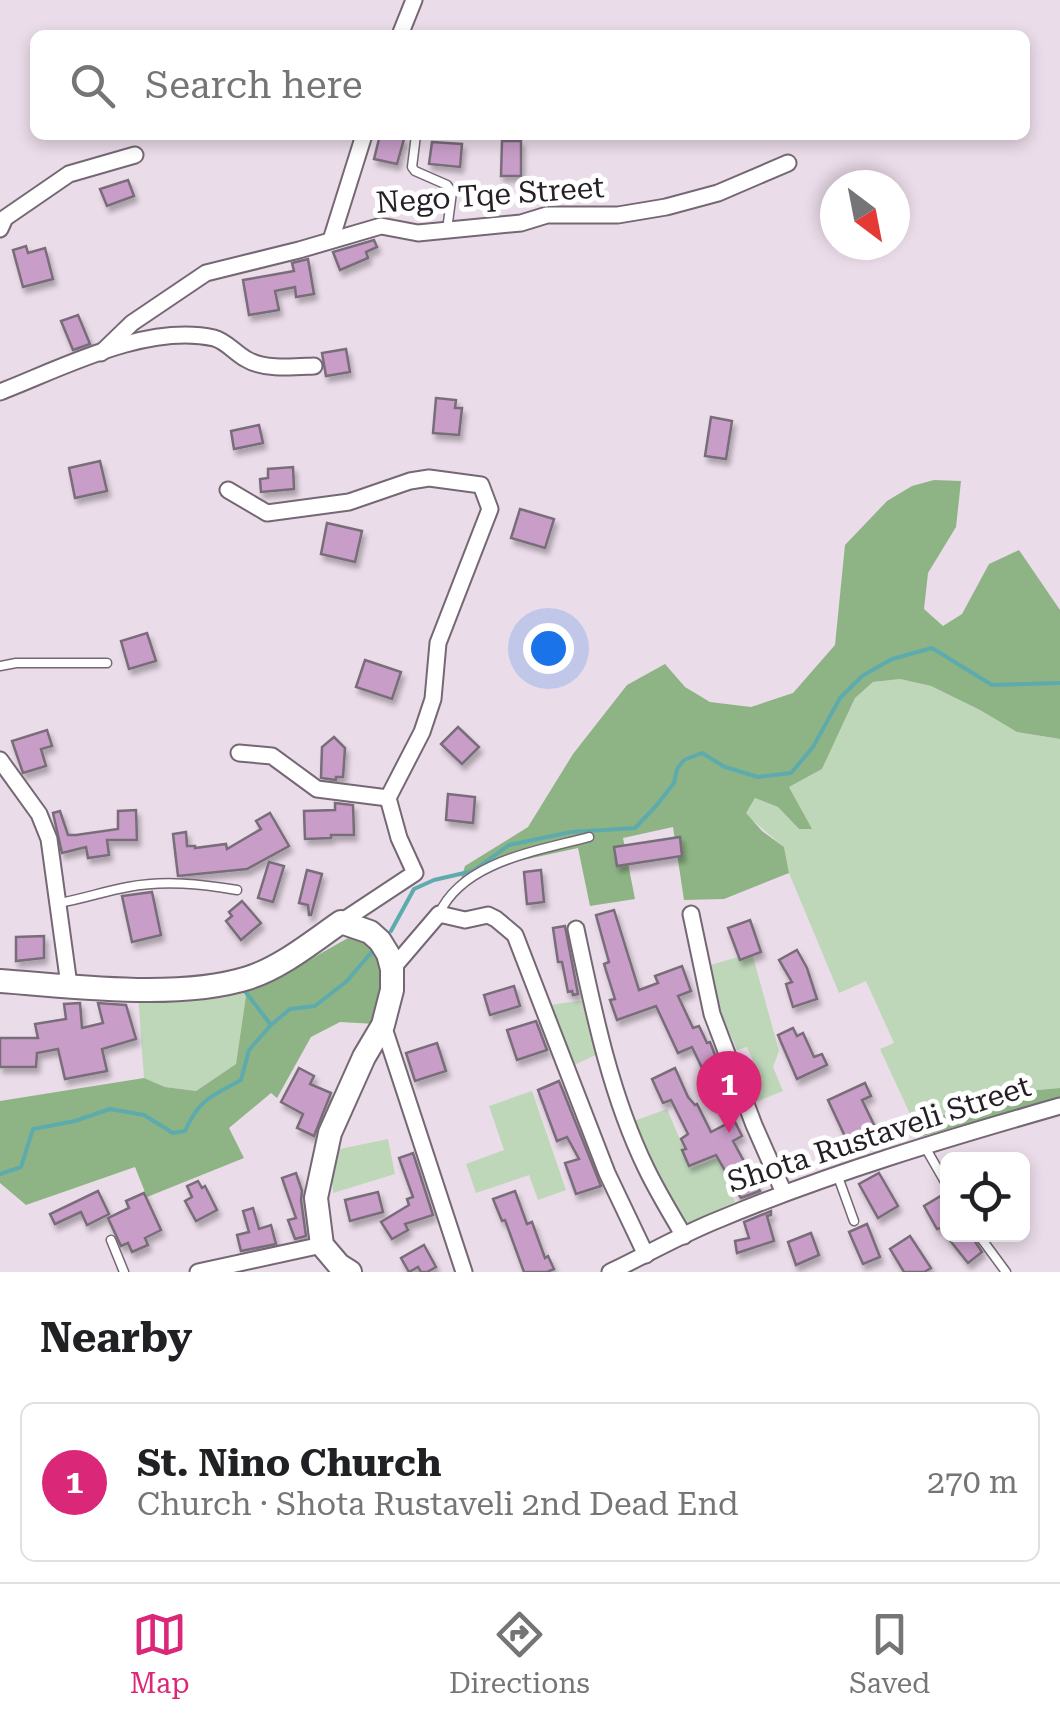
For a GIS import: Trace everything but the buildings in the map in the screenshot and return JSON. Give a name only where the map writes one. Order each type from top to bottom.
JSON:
[{"type":"street","points":[[402,30],[414,0]]},
{"type":"street","points":[[331,240],[362,140]]},
{"type":"street","points":[[0,229],[5,218],[69,174],[136,155]]},
{"type":"street","name":"Nego Tqe Street","points":[[101,353],[132,323],[206,272],[381,226],[418,233],[521,223],[547,215],[618,215],[666,208],[718,193],[788,163]]},
{"type":"street","name":"Nego Tqe Street","points":[[0,392],[144,339],[218,339],[250,362],[314,366]]},
{"type":"street","points":[[0,981],[138,990],[204,986],[249,978],[288,958],[416,873],[399,838],[388,798],[428,716],[438,643],[490,509],[481,485],[429,478],[410,480],[350,502],[267,512],[228,490]]},
{"type":"street","points":[[239,753],[272,756],[317,789],[388,798]]},
{"type":"street","points":[[0,760],[39,814],[49,840],[70,985]]},
{"type":"street","points":[[392,968],[438,914],[465,920],[488,915],[515,934],[607,1173],[646,1255]]},
{"type":"street","points":[[691,914],[712,1014],[784,1193]]},
{"type":"street","points":[[342,922],[370,932],[380,941],[392,968],[392,990],[383,1024],[350,1088],[326,1148],[316,1198],[322,1245],[350,1272]]},
{"type":"street","points":[[576,929],[590,995],[626,1120],[645,1166],[684,1236]]},
{"type":"street","points":[[383,1024],[464,1272]]},
{"type":"street","name":"Shota Rustaveli Street","points":[[610,1272],[715,1220],[784,1193],[1060,1106]]},
{"type":"street","points":[[198,1272],[256,1266],[322,1245]]},
{"type":"lane","points":[[415,140],[412,167],[448,185],[452,192],[447,230]]},
{"type":"lane","points":[[0,666],[108,663]]},
{"type":"lane","points":[[438,914],[447,896],[485,870],[589,837]]},
{"type":"lane","points":[[60,903],[154,884],[194,883],[237,890]]},
{"type":"lane","points":[[924,1146],[940,1173]]},
{"type":"lane","points":[[837,1174],[854,1221]]},
{"type":"lane","points":[[111,1240],[124,1272]]},
{"type":"lane","points":[[984,1242],[1006,1272]]},
{"type":"green space","points":[[934,480],[961,481],[956,527],[928,573],[924,609],[943,626],[962,614],[989,564],[1019,550],[1060,610],[1060,739],[1017,732],[931,686],[900,679],[873,682],[855,698],[822,769],[789,787],[812,829],[799,829],[778,807],[755,798],[746,813],[784,847],[789,873],[724,899],[684,900],[673,827],[623,838],[635,899],[590,906],[578,848],[505,864],[457,891],[465,866],[528,827],[573,754],[627,685],[665,664],[685,687],[710,702],[751,707],[793,693],[835,645],[845,545],[887,501],[912,486]]},
{"type":"green space","points":[[900,679],[931,686],[1017,732],[1060,739],[1060,1088],[1016,1092],[931,1118],[916,1127],[880,1049],[894,1043],[866,981],[839,993],[789,873],[784,847],[745,814],[755,798],[778,807],[799,829],[811,828],[789,787],[822,769],[855,698],[873,682]]},
{"type":"green space","points":[[355,934],[371,937],[389,972],[376,1024],[340,1022],[311,1037],[277,1098],[271,1093],[229,1128],[244,1158],[147,1197],[135,1167],[26,1205],[0,1183],[0,1101],[144,1078],[165,1087],[196,1091],[236,1064],[248,982],[295,968]]},
{"type":"green space","points":[[752,953],[779,1051],[773,1067],[783,1091],[756,1102],[743,1070],[755,1065],[747,1047],[737,1050],[707,966]]},
{"type":"green space","points":[[248,982],[236,1064],[196,1091],[165,1087],[144,1078],[138,995]]},
{"type":"green space","points":[[586,1000],[600,1053],[570,1067],[550,1005]]},
{"type":"green space","points":[[1060,1088],[1060,1097],[920,1137],[916,1127],[931,1118],[1016,1092]]},
{"type":"green space","points":[[532,1091],[566,1190],[538,1200],[529,1175],[476,1193],[466,1164],[504,1150],[489,1106]]},
{"type":"green space","points":[[667,1109],[692,1168],[719,1157],[735,1202],[684,1225],[669,1202],[634,1121]]},
{"type":"green space","points":[[388,1139],[395,1174],[333,1193],[332,1175],[340,1149]]},
{"type":"waterway","points":[[391,931],[414,889],[473,871],[509,845],[571,832],[635,828],[674,783],[684,760],[702,753],[725,767],[758,777],[791,773],[813,747],[840,698],[862,676],[892,659],[932,648],[992,685],[1060,683]]},
{"type":"waterway","points":[[0,1174],[21,1167],[33,1129],[110,1109],[144,1115],[173,1133],[185,1131],[201,1105],[241,1080],[249,1050],[271,1025],[290,1009],[315,1006],[347,981],[375,948]]},
{"type":"waterway","points":[[244,990],[271,1025]]},
{"type":"place","name":"St. Nino Church","points":[[729,1133]]}]
